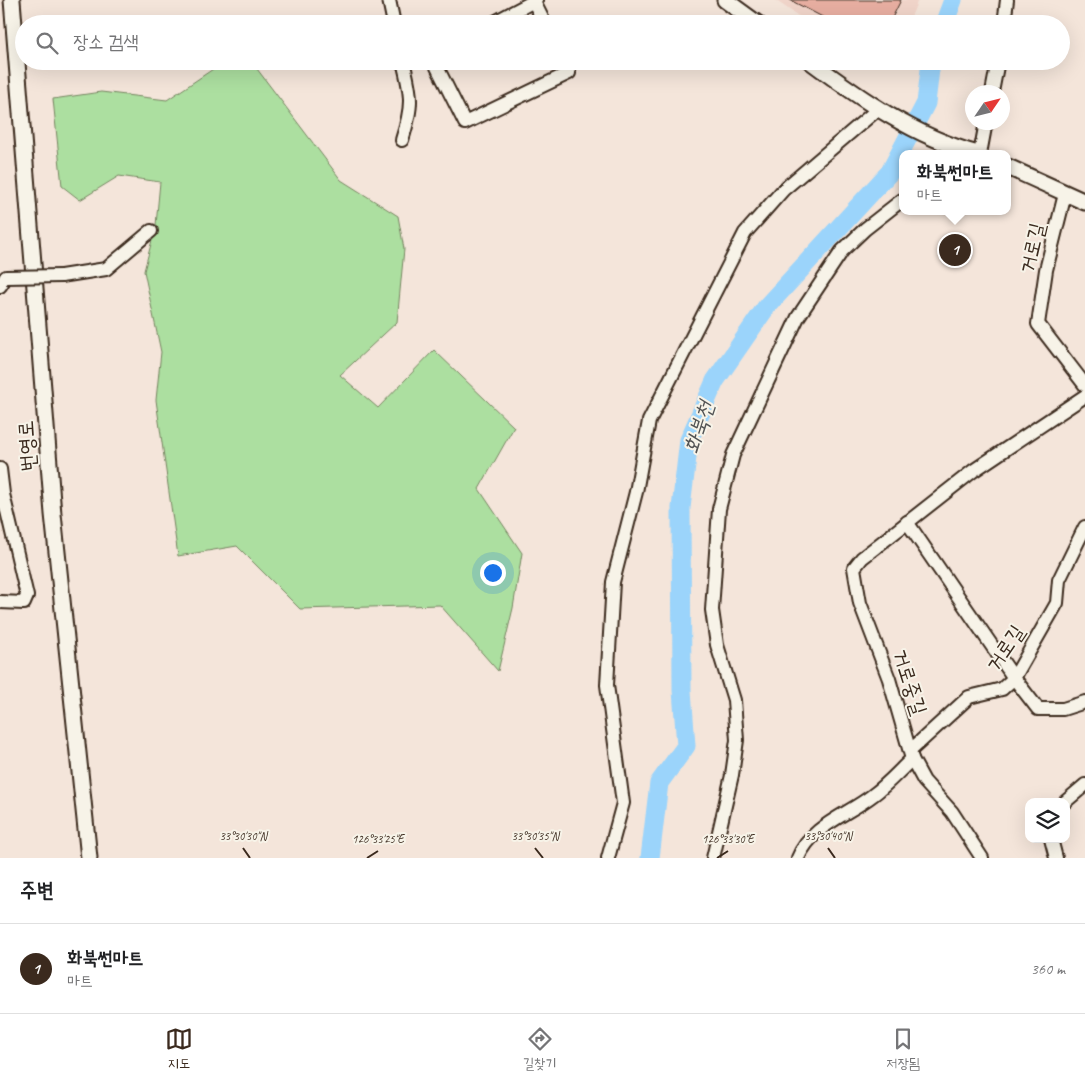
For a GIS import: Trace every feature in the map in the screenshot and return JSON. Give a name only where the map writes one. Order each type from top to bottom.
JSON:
[{"type":"main road","name":"번영로","points":[[12,0],[15,38]]},
{"type":"main road","points":[[725,0],[746,15]]},
{"type":"main road","name":"번영로","points":[[18,70],[53,514],[89,858]]},
{"type":"main road","points":[[823,70],[882,112],[954,150]]},
{"type":"main road","points":[[1011,168],[1085,202]]},
{"type":"main road","points":[[76,858],[87,841]]},
{"type":"street","points":[[388,0],[392,15]]},
{"type":"street","points":[[1005,15],[1007,0]]},
{"type":"street","points":[[508,15],[535,1],[541,15]]},
{"type":"street","points":[[402,140],[409,118],[411,94],[405,70]]},
{"type":"street","points":[[438,70],[465,123],[569,73],[568,70]]},
{"type":"street","points":[[993,85],[996,70]]},
{"type":"street","points":[[608,858],[623,803],[607,685],[613,582],[636,492],[649,421],[745,233],[783,190],[882,112]]},
{"type":"street","points":[[980,150],[984,130]]},
{"type":"street","name":"거로길","points":[[1065,194],[1046,270],[1038,324],[1085,385]]},
{"type":"street","points":[[713,858],[732,775],[737,740],[734,700],[717,645],[712,610],[719,510],[734,455],[803,310],[842,251],[865,229],[899,202]]},
{"type":"street","points":[[3,282],[106,269],[151,231]]},
{"type":"street","name":"거로중길","points":[[982,858],[952,812],[924,781],[912,754],[889,679],[860,603],[854,568],[862,558],[973,471],[1085,396]]},
{"type":"street","points":[[0,475],[27,596],[24,603],[0,602]]},
{"type":"street","points":[[907,522],[1014,678],[1038,709],[1063,709],[1085,702]]},
{"type":"street","name":"거로길","points":[[798,858],[804,842],[826,825],[873,795],[969,697],[1002,689],[1014,678],[1057,603],[1060,580],[1085,527]]},
{"type":"street","points":[[1070,798],[1085,785]]},
{"type":"street","points":[[1052,843],[1056,858]]},
{"type":"shaded area","points":[[775,0],[918,0],[912,15],[797,15]]},
{"type":"green space","points":[[212,70],[258,70],[341,180],[398,216],[404,249],[397,322],[340,375],[378,408],[434,350],[514,427],[479,489],[522,553],[513,608],[498,671],[440,605],[300,609],[237,546],[178,556],[156,400],[161,352],[144,271],[156,225],[160,182],[119,176],[80,200],[62,186],[53,99],[101,92],[167,100]]},
{"type":"building","points":[[790,0],[901,0],[894,15],[819,15]]},
{"type":"waterway","name":"화북천","points":[[947,15],[953,0]]},
{"type":"waterway","name":"화북천","points":[[901,150],[926,103],[930,70]]},
{"type":"waterway","name":"화북천","points":[[650,858],[659,783],[686,746],[682,690],[681,508],[689,440],[715,381],[767,306],[890,172],[899,155]]},
{"type":"place","name":"화북썬마트","points":[[955,250]]}]
